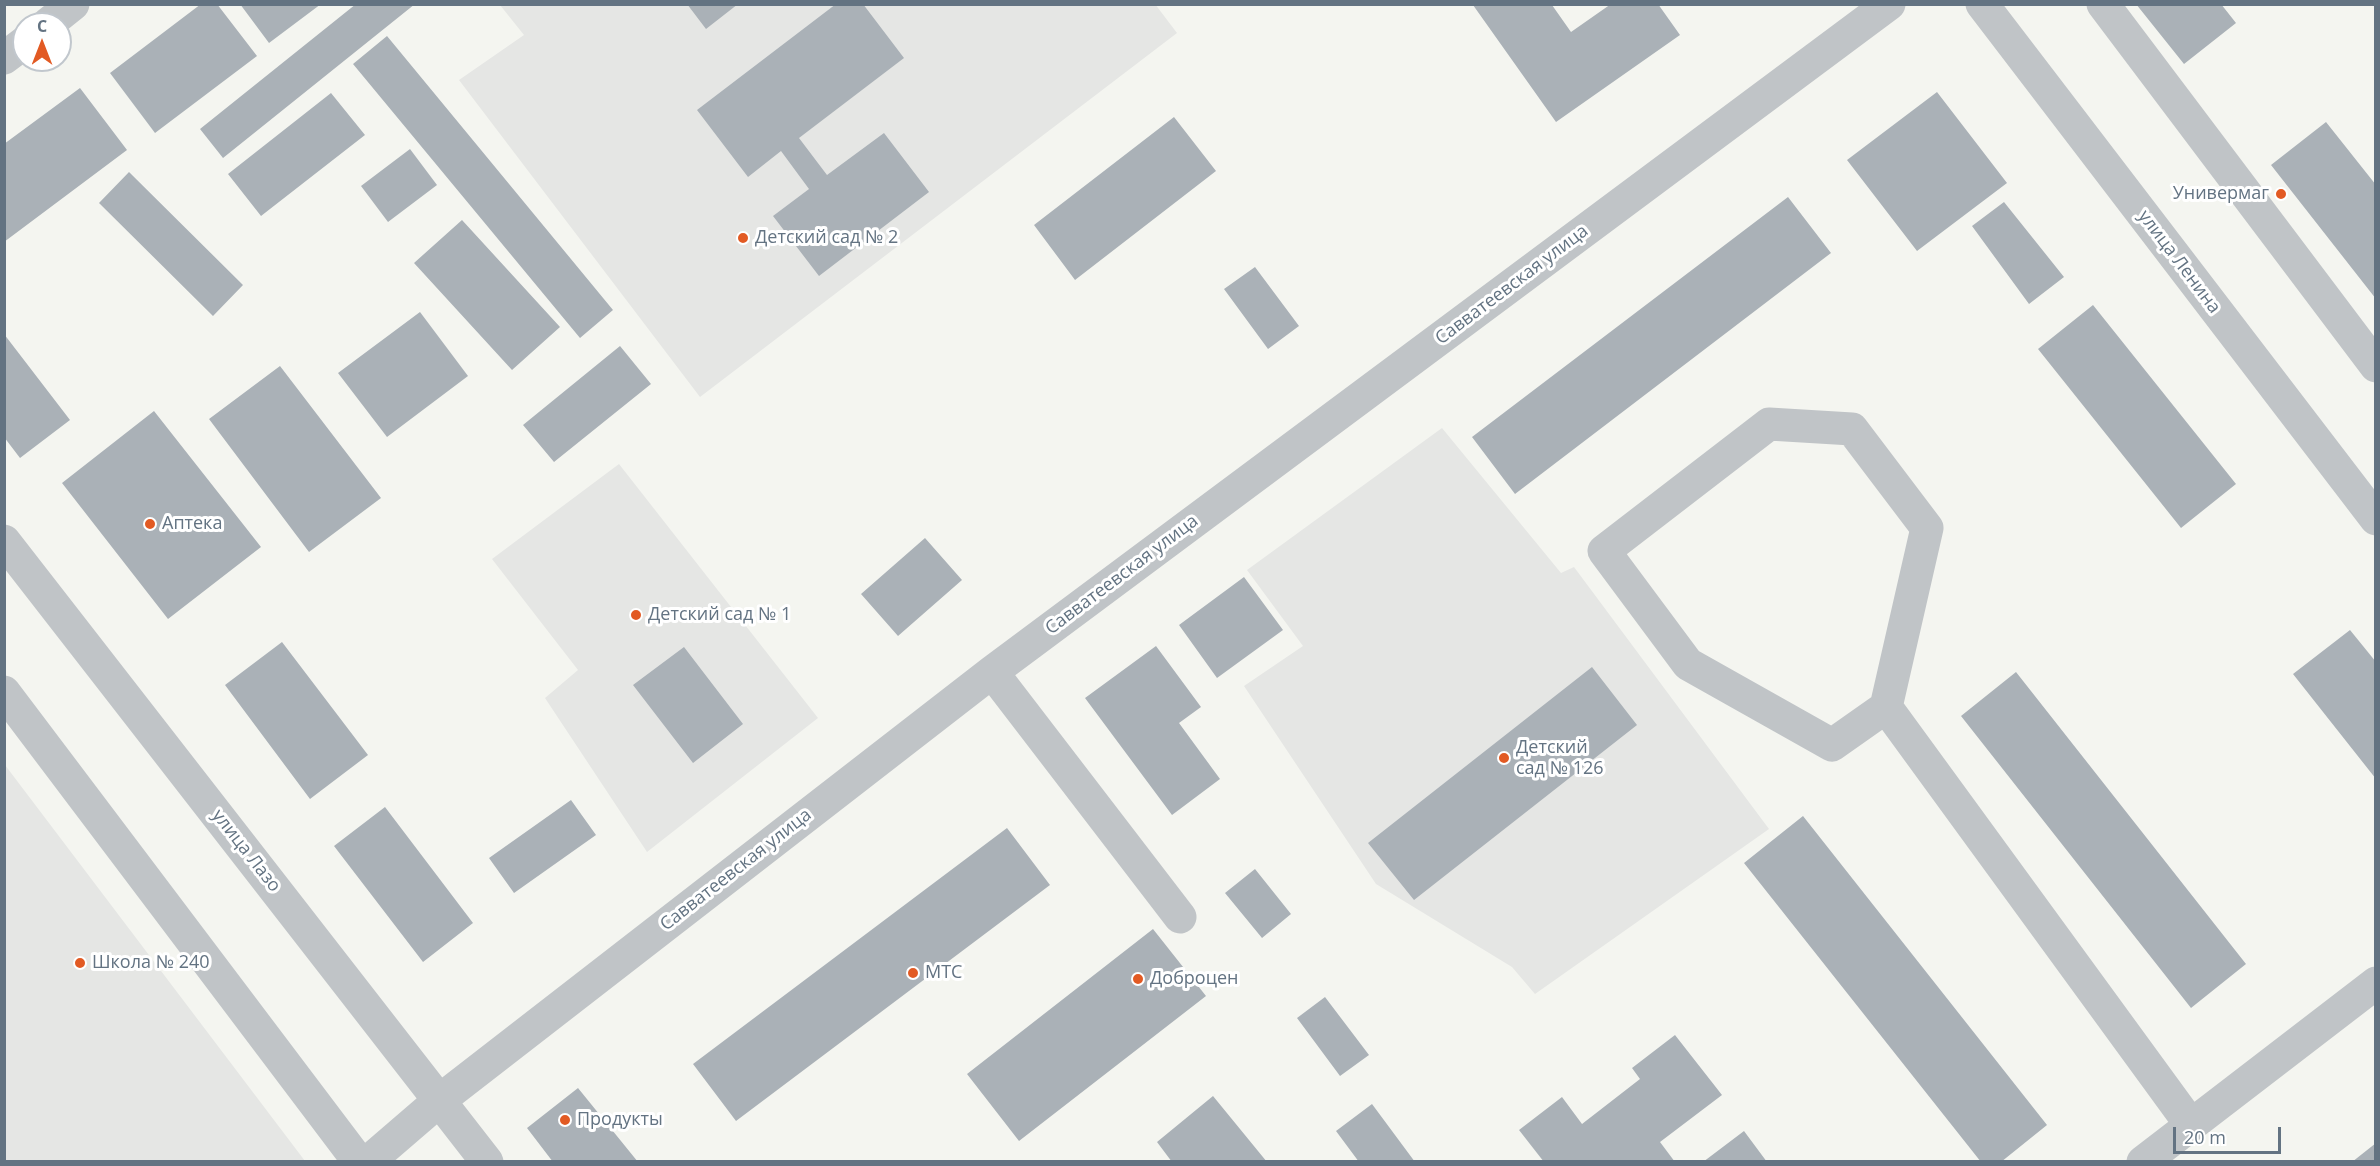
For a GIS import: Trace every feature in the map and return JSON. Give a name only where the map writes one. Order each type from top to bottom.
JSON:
[{"type":"street","name":"Савватеевская улица","points":[[368,1161],[440,1100],[992,672],[1889,4]]},
{"type":"street","name":"улица Ленина","points":[[1982,4],[2376,519]]},
{"type":"street","points":[[2103,4],[2376,366]]},
{"type":"street","points":[[1886,707],[1832,745],[1688,664],[1604,551],[1769,424],[1852,429],[1927,528],[1886,707],[2191,1125]]},
{"type":"street","name":"улица Лазо","points":[[4,541],[487,1161]]},
{"type":"street","points":[[992,672],[1180,917]]},
{"type":"street","points":[[4,692],[359,1161]]},
{"type":"street","points":[[2143,1161],[2376,983]]},
{"type":"shaded area","name":"Детский сад № 2","points":[[1155,4],[1177,33],[700,397],[459,80],[524,35],[500,5]]},
{"type":"shaded area","name":"Детский сад № 126","points":[[1442,428],[1561,573],[1574,567],[1769,829],[1535,994],[1512,967],[1376,884],[1244,686],[1303,646],[1247,570]]},
{"type":"shaded area","name":"Детский сад № 1","points":[[619,464],[818,718],[647,852],[545,698],[578,670],[492,559]]},
{"type":"shaded area","name":"Школа № 240","points":[[5,765],[305,1161],[5,1161]]},
{"type":"building","points":[[201,4],[217,4],[257,56],[155,133],[110,73]]},
{"type":"building","points":[[240,4],[321,4],[269,43]]},
{"type":"building","points":[[356,4],[415,4],[223,158],[200,129]]},
{"type":"building","points":[[687,4],[738,4],[706,29]]},
{"type":"building","points":[[836,4],[863,4],[904,58],[799,138],[827,175],[884,133],[929,192],[819,276],[773,216],[809,189],[781,151],[748,177],[697,110]]},
{"type":"building","points":[[1611,4],[1658,4],[1680,35],[1556,122],[1473,5],[1552,5],[1571,32]]},
{"type":"building","points":[[2136,4],[2221,4],[2236,23],[2184,64]]},
{"type":"building","points":[[387,36],[613,310],[580,338],[353,64]]},
{"type":"building","points":[[80,88],[127,150],[4,242],[4,144]]},
{"type":"building","points":[[1937,92],[2007,183],[1917,251],[1847,160]]},
{"type":"building","points":[[331,93],[365,135],[261,216],[228,174]]},
{"type":"building","points":[[1174,117],[1216,171],[1075,280],[1034,225]]},
{"type":"building","points":[[2326,122],[2376,185],[2376,299],[2271,165]]},
{"type":"building","points":[[410,149],[437,185],[388,222],[361,186]]},
{"type":"building","points":[[129,172],[243,285],[213,316],[99,203]]},
{"type":"building","points":[[1788,197],[1831,253],[1515,494],[1472,437]]},
{"type":"building","points":[[2004,202],[2064,277],[2029,304],[1972,226]]},
{"type":"building","points":[[462,220],[560,327],[512,370],[414,263]]},
{"type":"building","points":[[1255,267],[1299,326],[1268,349],[1224,289]]},
{"type":"building","points":[[2093,305],[2236,484],[2181,528],[2038,349]]},
{"type":"building","points":[[420,312],[468,376],[387,437],[338,373]]},
{"type":"building","points":[[4,334],[70,420],[20,458],[4,437]]},
{"type":"building","points":[[620,346],[651,384],[554,462],[523,425]]},
{"type":"building","points":[[280,366],[381,498],[309,552],[209,419]]},
{"type":"building","points":[[154,411],[261,547],[168,619],[62,483]]},
{"type":"building","points":[[925,538],[962,580],[898,636],[861,594]]},
{"type":"building","points":[[1244,577],[1283,630],[1217,678],[1179,625]]},
{"type":"building","points":[[2350,630],[2376,662],[2376,779],[2293,674]]},
{"type":"building","points":[[282,642],[368,755],[310,799],[225,685]]},
{"type":"building","points":[[1156,646],[1201,707],[1179,723],[1220,779],[1172,815],[1085,698]]},
{"type":"building","points":[[684,647],[743,724],[693,763],[633,685]]},
{"type":"building","points":[[1592,667],[1637,725],[1414,900],[1368,843]]},
{"type":"building","points":[[2016,672],[2246,964],[2191,1008],[1961,716]]},
{"type":"building","points":[[571,800],[596,835],[514,893],[489,858]]},
{"type":"building","points":[[385,807],[473,923],[423,962],[334,846]]},
{"type":"building","points":[[1803,816],[2047,1125],[2001,1162],[1981,1162],[1744,863]]},
{"type":"building","points":[[1007,828],[1050,885],[736,1121],[693,1064]]},
{"type":"building","points":[[1255,869],[1291,914],[1262,938],[1225,893]]},
{"type":"building","points":[[1153,929],[1206,996],[1019,1141],[967,1074]]},
{"type":"building","points":[[1325,997],[1369,1055],[1340,1076],[1297,1018]]},
{"type":"building","points":[[1675,1035],[1722,1095],[1660,1142],[1675,1162],[1639,1162],[1638,1160],[1635,1162],[1544,1162],[1519,1130],[1562,1097],[1582,1124],[1640,1079],[1632,1068]]},
{"type":"building","points":[[578,1088],[638,1162],[553,1162],[527,1128]]},
{"type":"building","points":[[1213,1096],[1267,1162],[1172,1162],[1157,1142]]},
{"type":"building","points":[[1372,1104],[1415,1162],[1359,1162],[1336,1131]]},
{"type":"building","points":[[1744,1131],[1767,1162],[1703,1162]]},
{"type":"building","points":[[2376,1143],[2376,1162],[2352,1162]]},
{"type":"place","name":"Универмаг","points":[[2281,194]]},
{"type":"place","name":"Детский сад № 2","points":[[743,238]]},
{"type":"place","name":"Аптека","points":[[150,524]]},
{"type":"place","name":"Детский сад № 1","points":[[636,615]]},
{"type":"place","name":"Детский сад № 126","points":[[1504,758]]},
{"type":"place","name":"Школа № 240","points":[[80,963]]},
{"type":"place","name":"МТС","points":[[913,973]]},
{"type":"place","name":"Доброцен","points":[[1138,979]]},
{"type":"place","name":"Продукты","points":[[565,1120]]}]
